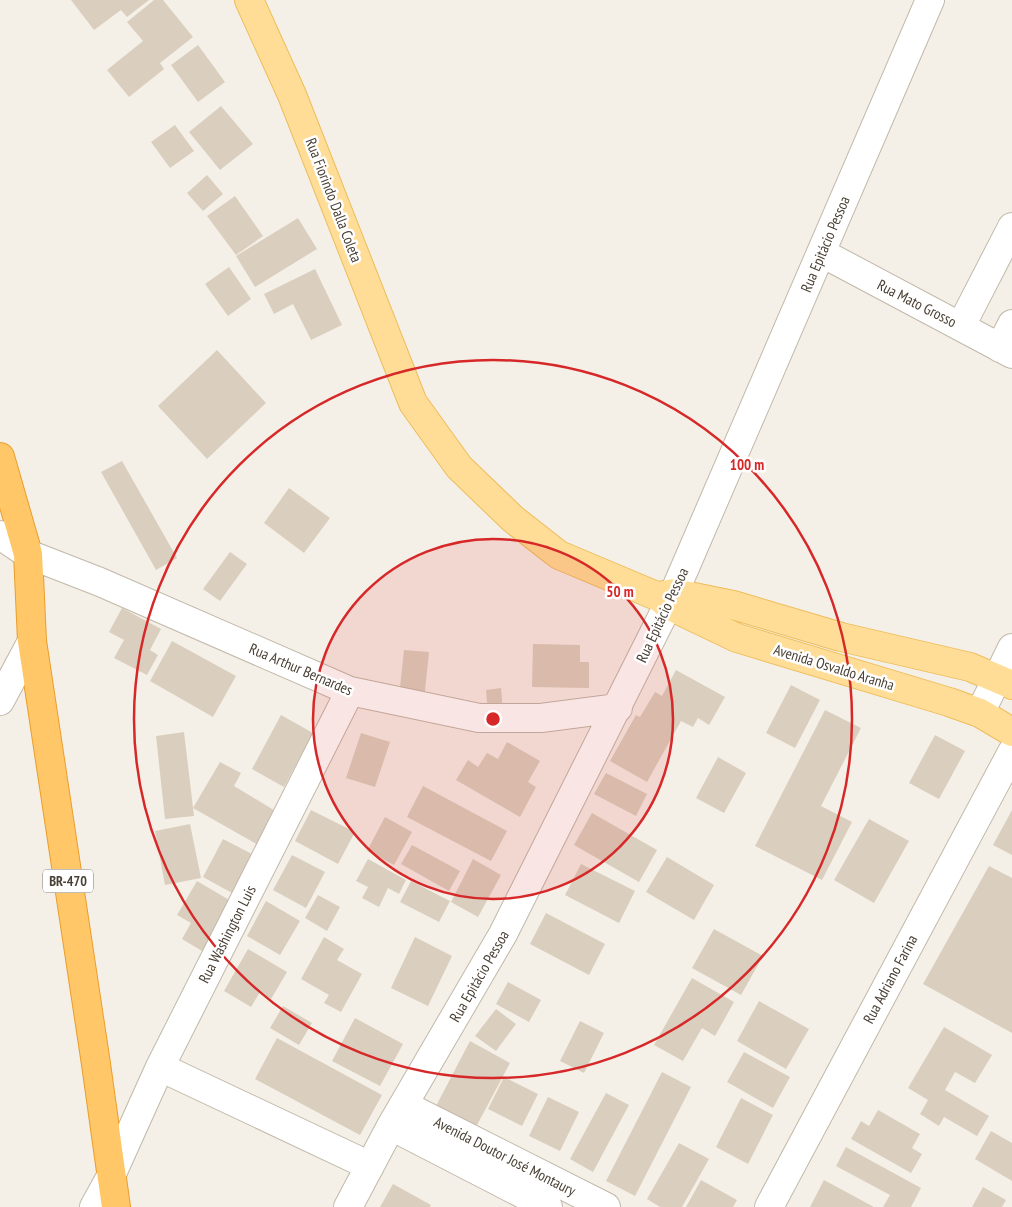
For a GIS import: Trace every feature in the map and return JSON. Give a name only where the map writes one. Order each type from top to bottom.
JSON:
[{"type":"highway","name":"BR-470","points":[[0,457],[28,554],[32,641],[96,1064],[110,1178],[116,1207]]},
{"type":"main road","name":"Rua Fiorindo Dalla Coleta","points":[[249,0],[292,95],[413,403]]},
{"type":"main road","name":"Avenida Osvaldo Aranha","points":[[413,403],[459,467],[513,519],[559,555],[667,598],[737,638],[980,713],[1012,732]]},
{"type":"main road","name":"Avenida Osvaldo Aranha","points":[[667,598],[734,605],[841,637],[970,667],[1004,682]]},
{"type":"street","name":"Rua Epitácio Pessoa","points":[[348,1207],[503,934],[618,708],[822,253],[930,0]]},
{"type":"street","points":[[960,326],[1012,227]]},
{"type":"street","name":"Rua Mato Grosso","points":[[822,253],[960,326],[1008,342]]},
{"type":"street","name":"Rua Arthur Bernardes","points":[[0,535],[28,554],[100,582],[350,692],[479,718],[540,718],[618,708]]},
{"type":"street","points":[[0,701],[32,641]]},
{"type":"street","points":[[980,713],[1004,682],[1012,648]]},
{"type":"street","name":"Rua Washington Luis","points":[[94,1207],[110,1178],[160,1067],[350,692]]},
{"type":"street","name":"Rua Adriano Farina","points":[[769,1207],[1012,752]]},
{"type":"street","points":[[160,1067],[370,1166]]},
{"type":"street","name":"Avenida Doutor José Montaury","points":[[398,1116],[548,1207]]},
{"type":"street","name":"Avenida Doutor José Montaury","points":[[398,1116],[606,1207]]},
{"type":"building","points":[[71,0],[149,0],[127,17],[121,10],[94,30]]},
{"type":"building","points":[[154,0],[163,0],[193,37],[160,63],[164,69],[129,97],[107,70],[143,41],[127,22]]},
{"type":"building","points":[[198,45],[225,82],[198,102],[171,65]]},
{"type":"building","points":[[221,106],[253,144],[220,170],[189,132]]},
{"type":"building","points":[[175,125],[194,151],[170,168],[151,142]]},
{"type":"building","points":[[207,175],[223,194],[203,211],[187,193]]},
{"type":"building","points":[[235,196],[263,236],[236,255],[207,216]]},
{"type":"building","points":[[298,218],[317,249],[255,287],[236,256]]},
{"type":"building","points":[[229,267],[251,299],[228,316],[205,284]]},
{"type":"building","points":[[315,269],[342,325],[311,340],[293,304],[274,314],[264,294]]},
{"type":"building","points":[[217,350],[266,403],[207,459],[158,406]]},
{"type":"building","points":[[122,461],[177,558],[156,570],[101,472]]},
{"type":"building","points":[[289,488],[330,518],[304,553],[264,523]]},
{"type":"building","points":[[230,552],[247,564],[220,601],[203,589]]},
{"type":"building","points":[[122,608],[161,629],[150,650],[158,655],[147,675],[114,658],[124,640],[109,632]]},
{"type":"building","points":[[172,641],[236,676],[213,717],[150,681]]},
{"type":"building","points":[[533,644],[580,645],[580,662],[589,662],[589,688],[532,687]]},
{"type":"building","points":[[404,650],[429,652],[424,700],[399,697]]},
{"type":"building","points":[[676,670],[725,697],[709,725],[698,718],[693,727],[681,721],[647,782],[610,761],[636,715],[640,717],[655,692],[662,696]]},
{"type":"building","points":[[791,685],[820,700],[795,748],[766,733]]},
{"type":"building","points":[[501,688],[503,712],[488,713],[486,690]]},
{"type":"building","points":[[825,710],[861,728],[821,806],[852,822],[822,880],[755,846]]},
{"type":"building","points":[[281,715],[313,733],[284,787],[252,769]]},
{"type":"building","points":[[184,732],[194,816],[165,819],[156,736]]},
{"type":"building","points":[[361,733],[390,742],[375,787],[346,778]]},
{"type":"building","points":[[935,735],[965,751],[939,799],[909,783]]},
{"type":"building","points":[[507,742],[540,761],[528,782],[536,787],[520,817],[456,780],[468,760],[478,767],[487,753],[498,759]]},
{"type":"building","points":[[718,757],[746,773],[724,813],[696,798]]},
{"type":"building","points":[[220,762],[241,773],[234,786],[277,812],[258,845],[193,808]]},
{"type":"building","points":[[606,773],[647,794],[636,816],[594,794]]},
{"type":"building","points":[[423,786],[507,831],[491,861],[407,817]]},
{"type":"building","points":[[311,810],[355,832],[338,864],[295,841]]},
{"type":"building","points":[[1012,810],[1012,855],[993,845]]},
{"type":"building","points":[[592,813],[657,850],[639,882],[574,845]]},
{"type":"building","points":[[385,817],[412,832],[394,865],[367,851]]},
{"type":"building","points":[[869,819],[909,841],[874,903],[834,880]]},
{"type":"building","points":[[190,824],[201,878],[165,885],[155,831]]},
{"type":"building","points":[[223,839],[252,854],[232,893],[203,877]]},
{"type":"building","points":[[412,845],[460,871],[449,891],[401,864]]},
{"type":"building","points":[[292,855],[325,872],[306,908],[273,890]]},
{"type":"building","points":[[667,857],[714,885],[694,920],[646,892]]},
{"type":"building","points":[[368,859],[406,880],[399,894],[388,888],[379,907],[362,898],[368,887],[356,881]]},
{"type":"building","points":[[473,859],[501,875],[478,917],[451,902]]},
{"type":"building","points":[[581,864],[635,891],[619,923],[565,895]]},
{"type":"building","points":[[989,866],[1012,878],[1012,1033],[923,984]]},
{"type":"building","points":[[197,881],[231,901],[202,951],[182,939],[191,923],[177,915]]},
{"type":"building","points":[[411,881],[450,901],[439,922],[400,902]]},
{"type":"building","points":[[318,895],[340,907],[327,931],[305,918]]},
{"type":"building","points":[[266,901],[300,921],[280,955],[247,936]]},
{"type":"building","points":[[546,913],[605,944],[589,975],[530,944]]},
{"type":"building","points":[[714,929],[763,956],[741,995],[692,968]]},
{"type":"building","points":[[324,937],[344,949],[337,960],[362,974],[341,1012],[324,1003],[329,995],[301,979]]},
{"type":"building","points":[[415,937],[452,956],[428,1006],[391,988]]},
{"type":"building","points":[[248,949],[287,972],[271,999],[260,992],[251,1007],[224,991]]},
{"type":"building","points":[[692,978],[734,1002],[715,1036],[702,1028],[683,1061],[654,1045]]},
{"type":"building","points":[[508,982],[541,1000],[529,1022],[496,1004]]},
{"type":"building","points":[[759,1001],[809,1029],[786,1069],[737,1041]]},
{"type":"building","points":[[283,1006],[312,1023],[299,1045],[270,1028]]},
{"type":"building","points":[[496,1009],[516,1024],[496,1051],[475,1036]]},
{"type":"building","points":[[355,1018],[403,1044],[380,1086],[332,1061]]},
{"type":"building","points":[[580,1021],[604,1033],[584,1073],[560,1061]]},
{"type":"building","points":[[944,1027],[992,1055],[975,1083],[955,1072],[945,1090],[989,1116],[977,1136],[944,1117],[939,1126],[920,1114],[928,1100],[908,1088]]},
{"type":"building","points":[[277,1038],[382,1095],[360,1135],[255,1079]]},
{"type":"building","points":[[470,1041],[510,1063],[476,1127],[436,1106]]},
{"type":"building","points":[[744,1052],[790,1077],[773,1108],[727,1082]]},
{"type":"building","points":[[662,1072],[691,1087],[635,1196],[606,1181]]},
{"type":"building","points":[[504,1077],[538,1094],[522,1126],[488,1109]]},
{"type":"building","points":[[606,1093],[629,1105],[593,1172],[570,1159]]},
{"type":"building","points":[[548,1097],[579,1112],[560,1151],[529,1136]]},
{"type":"building","points":[[741,1098],[773,1115],[748,1164],[716,1147]]},
{"type":"building","points":[[878,1110],[920,1134],[912,1148],[922,1154],[911,1173],[851,1139],[861,1121],[869,1126]]},
{"type":"building","points":[[991,1131],[1012,1143],[1012,1181],[975,1159]]},
{"type":"building","points":[[679,1143],[709,1159],[682,1207],[660,1207],[647,1199]]},
{"type":"building","points":[[846,1147],[921,1188],[911,1207],[883,1207],[890,1195],[836,1166]]},
{"type":"building","points":[[701,1180],[737,1200],[733,1207],[686,1207]]},
{"type":"building","points":[[824,1180],[874,1207],[810,1207]]},
{"type":"building","points":[[393,1184],[431,1205],[430,1207],[380,1207]]},
{"type":"building","points":[[983,1187],[1006,1200],[1002,1207],[972,1207]]}]
